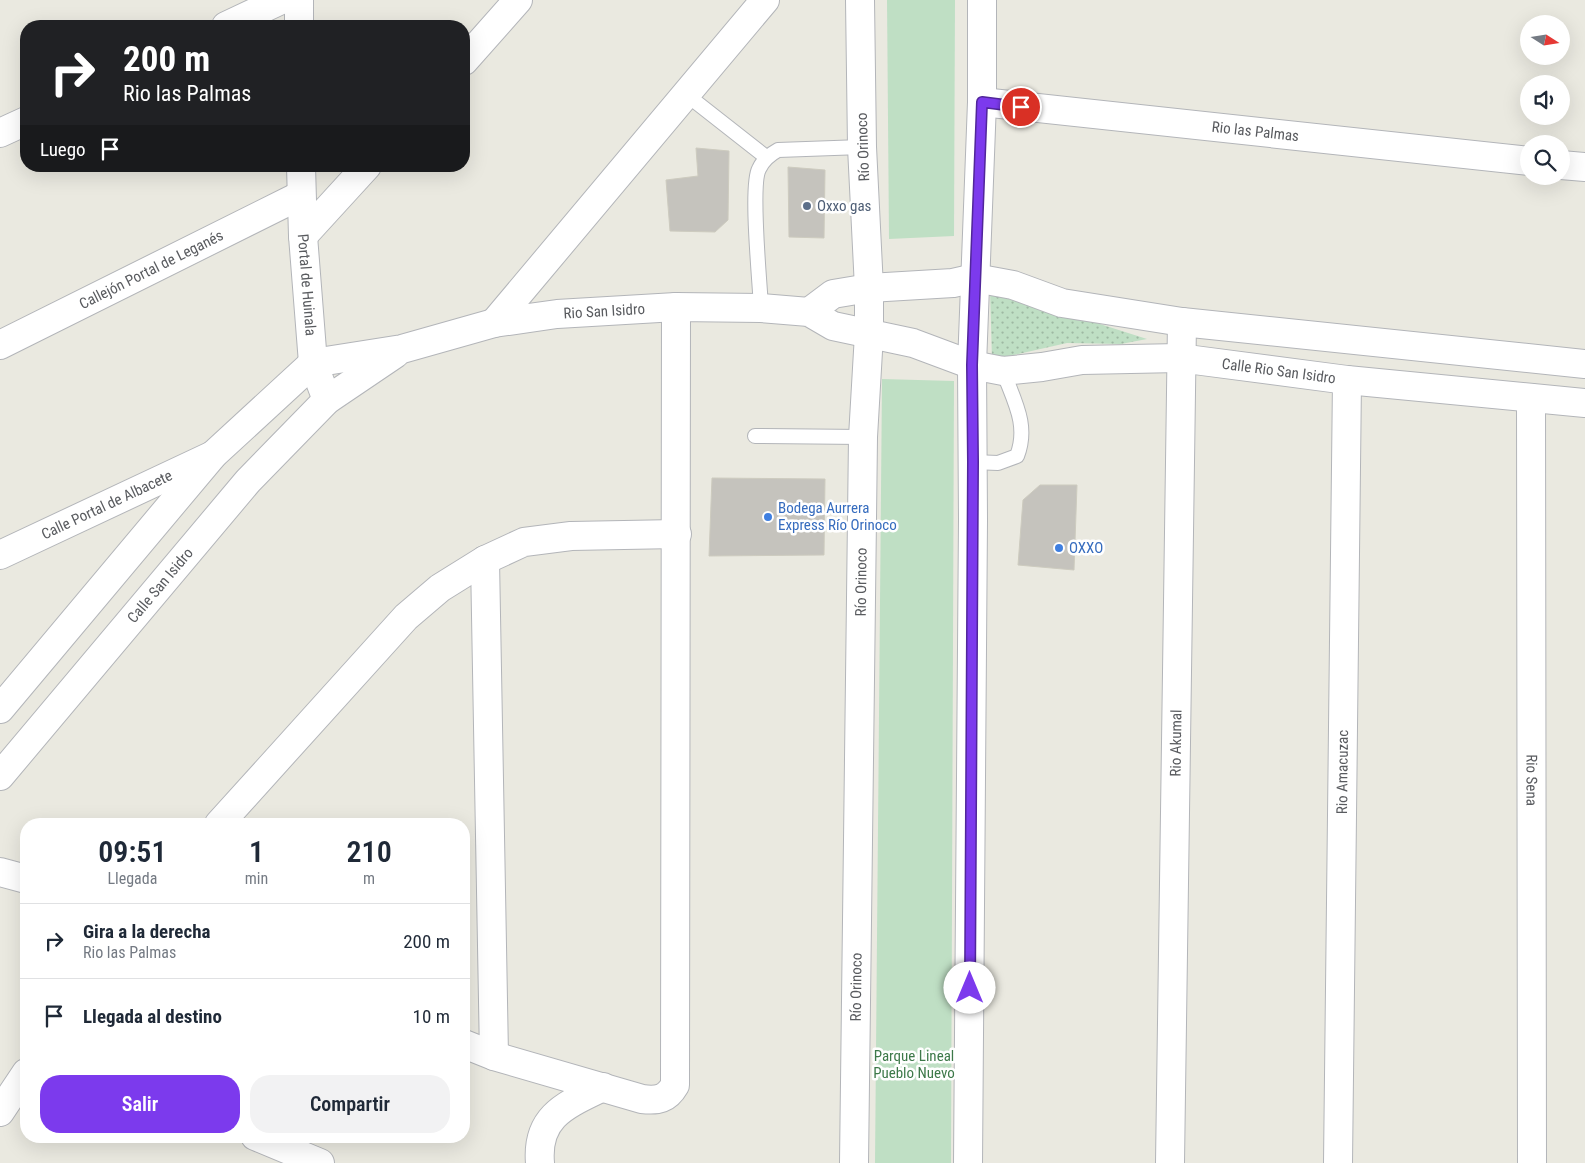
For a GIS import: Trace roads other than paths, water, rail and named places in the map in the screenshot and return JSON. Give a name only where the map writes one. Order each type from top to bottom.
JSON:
[{"type":"street","points":[[239,20],[281,0]]},
{"type":"street","points":[[299,0],[299,20]]},
{"type":"street","points":[[470,52],[499,11],[518,0]]},
{"type":"street","points":[[494,323],[765,0]]},
{"type":"street","name":"Río Orinoco","points":[[854,1163],[863,437],[869,334],[869,288],[862,147],[860,0]]},
{"type":"street","points":[[968,1163],[972,365],[982,102],[982,0]]},
{"type":"street","name":"Rio las Palmas","points":[[982,102],[1520,160]]},
{"type":"street","points":[[0,133],[20,124]]},
{"type":"street","points":[[1570,166],[1585,168]]},
{"type":"street","name":"Portal de Huinala","points":[[301,172],[303,236],[313,364],[327,400]]},
{"type":"street","points":[[303,236],[362,172]]},
{"type":"street","name":"Callejón Portal de Leganés","points":[[0,345],[301,195]]},
{"type":"street","points":[[809,312],[833,294],[869,288],[953,282],[975,278],[1013,285],[1062,303],[1182,322],[1585,364]]},
{"type":"street","points":[[470,1046],[494,1056],[642,1099],[657,1101],[669,1095],[675,1084],[678,534],[676,307]]},
{"type":"street","name":"Rio San Isidro","points":[[313,364],[402,349],[494,323],[557,314],[676,307],[761,308],[809,312],[833,326],[913,344],[972,365]]},
{"type":"street","name":"Rio Akumal","points":[[1170,1163],[1179,358],[1182,322]]},
{"type":"street","name":"Rio San Isidro","points":[[327,400],[402,349]]},
{"type":"street","name":"Calle Rio San Isidro","points":[[972,365],[1003,371],[1082,360],[1179,358],[1347,380],[1585,403]]},
{"type":"street","points":[[0,709],[212,455],[313,364]]},
{"type":"street","name":"Rio Amacuzac","points":[[1338,1163],[1347,380]]},
{"type":"street","name":"Rio Sena","points":[[1531,398],[1532,1163]]},
{"type":"street","name":"Calle San Isidro","points":[[0,776],[248,481],[327,400]]},
{"type":"street","name":"Calle Portal de Albacete","points":[[0,556],[212,455]]},
{"type":"street","points":[[224,818],[406,617],[440,588],[485,560],[524,542],[571,536],[678,534]]},
{"type":"street","points":[[485,560],[494,1056]]},
{"type":"street","points":[[0,872],[20,877]]},
{"type":"street","points":[[0,1112],[20,1082]]},
{"type":"street","points":[[540,1163],[538,1144],[551,1117],[603,1087]]},
{"type":"street","points":[[272,1143],[320,1163]]},
{"type":"lane","points":[[687,95],[766,157]]},
{"type":"lane","points":[[761,308],[756,192],[758,170],[766,157],[778,150],[862,147]]},
{"type":"lane","points":[[973,462],[1008,461],[1017,456],[1022,444],[1022,424],[1003,371]]},
{"type":"lane","points":[[754,436],[863,437]]},
{"type":"place","name":"Oxxo gas","points":[[807,206]]},
{"type":"place","name":"Bodega Aurrera Express Río Orinoco","points":[[768,517]]},
{"type":"place","name":"OXXO","points":[[1059,548]]},
{"type":"park label","name":"Parque Lineal Pueblo Nuevo","points":[[914,1064]]}]
